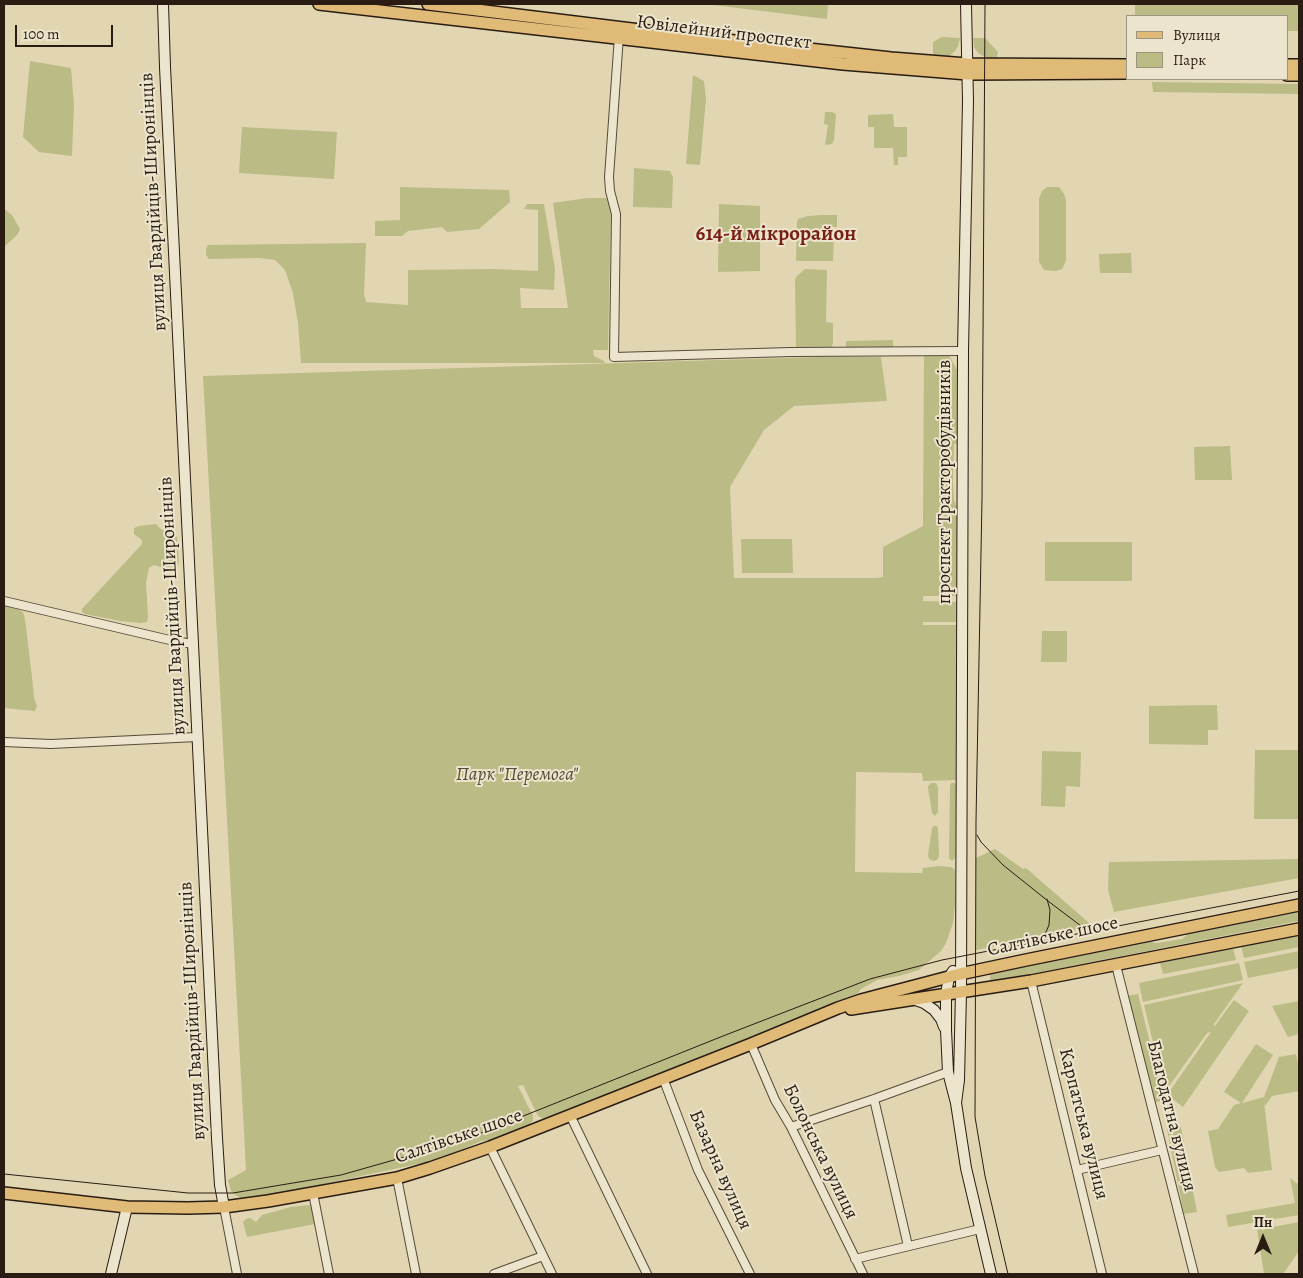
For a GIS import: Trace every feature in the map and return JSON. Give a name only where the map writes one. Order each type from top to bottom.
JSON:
[{"type":"main road","name":"вулиця Гвардійців-Широнінців","points":[[163,4],[218,1155],[224,1207]]},
{"type":"main road","name":"Ювілейний проспект","points":[[319,4],[689,41],[882,57],[968,69],[1126,74]]},
{"type":"main road","name":"Ювілейний проспект","points":[[428,4],[620,33]]},
{"type":"main road","name":"проспект Тракторобудівників","points":[[966,4],[968,69],[963,351],[960,960],[946,994],[946,1030],[948,1072],[956,1103],[966,1168],[990,1274]]},
{"type":"main road","name":"Ювілейний проспект","points":[[968,69],[1126,65]]},
{"type":"main road","name":"Салтівське шосе","points":[[4,1193],[127,1207],[224,1207],[396,1178],[490,1147],[861,1000],[1026,960],[1299,905]]},
{"type":"main road","name":"Салтівське шосе","points":[[817,1016],[1031,981],[1299,929]]},
{"type":"main road","name":"проспект Тракторобудівників","points":[[955,976],[961,992],[959,1071],[956,1103]]},
{"type":"main road","points":[[913,999],[924,1003],[934,1010],[946,1030]]},
{"type":"main road","points":[[111,1274],[127,1207]]},
{"type":"street","points":[[620,33],[609,177],[610,191],[616,214],[614,357],[792,352],[963,351]]},
{"type":"street","points":[[4,601],[193,644]]},
{"type":"street","points":[[4,742],[51,744],[197,737]]},
{"type":"street","name":"Благодатна вулиця","points":[[1116,965],[1194,1274]]},
{"type":"street","name":"Карпатська вулиця","points":[[1031,981],[1102,1274]]},
{"type":"street","name":"Болонська вулиця","points":[[751,1044],[775,1100],[791,1127],[863,1274]]},
{"type":"street","points":[[791,1127],[948,1072]]},
{"type":"street","name":"Базарна вулиця","points":[[663,1078],[698,1170],[750,1274]]},
{"type":"street","points":[[874,1099],[908,1246]]},
{"type":"street","points":[[570,1115],[647,1274]]},
{"type":"street","points":[[490,1147],[552,1274]]},
{"type":"street","points":[[1077,1170],[1162,1150]]},
{"type":"street","points":[[396,1178],[416,1274]]},
{"type":"street","points":[[313,1193],[329,1274]]},
{"type":"street","points":[[224,1207],[237,1274]]},
{"type":"street","points":[[855,1259],[980,1230]]},
{"type":"street","points":[[494,1274],[543,1256]]},
{"type":"green space","points":[[705,4],[828,4],[827,19]]},
{"type":"green space","points":[[1135,4],[1299,4],[1299,31],[1288,31],[1288,15],[1135,15]]},
{"type":"green space","points":[[942,37],[960,38],[955,51],[949,56],[933,55],[933,42]]},
{"type":"green space","points":[[973,38],[985,38],[998,52],[996,59],[990,59],[979,54],[974,47]]},
{"type":"green space","points":[[30,61],[71,68],[74,105],[72,156],[39,152],[23,137]]},
{"type":"green space","points":[[693,75],[704,81],[706,99],[700,165],[686,164]]},
{"type":"green space","points":[[1152,82],[1299,84],[1299,94],[1153,92]]},
{"type":"green space","points":[[825,112],[836,114],[834,140],[832,144],[825,145],[828,125],[824,124]]},
{"type":"green space","points":[[893,114],[894,127],[907,127],[907,157],[898,157],[898,165],[894,165],[893,148],[874,148],[874,127],[868,127],[868,115]]},
{"type":"green space","points":[[242,127],[337,132],[334,179],[239,173]]},
{"type":"green space","points":[[634,168],[670,171],[673,177],[672,208],[633,207]]},
{"type":"green space","points":[[400,187],[509,190],[510,202],[479,229],[447,232],[442,227],[408,231],[402,236],[375,236],[375,221],[400,220]]},
{"type":"green space","points":[[1047,187],[1059,187],[1066,200],[1066,261],[1062,269],[1056,271],[1044,270],[1039,262],[1039,199],[1042,191]]},
{"type":"green space","points":[[587,198],[606,198],[611,207],[608,350],[593,350],[594,356],[605,363],[301,363],[298,323],[293,293],[285,270],[275,260],[260,258],[209,259],[206,255],[208,245],[366,243],[364,294],[366,302],[408,305],[408,270],[494,269],[538,271],[538,210],[524,209],[527,204],[544,204],[555,269],[554,290],[520,288],[521,308],[568,308],[553,203]]},
{"type":"green space","points":[[719,204],[760,206],[760,271],[718,272]]},
{"type":"green space","points":[[4,209],[12,215],[20,229],[17,235],[4,247]]},
{"type":"green space","points":[[821,215],[837,215],[837,227],[829,227],[829,237],[834,237],[833,261],[796,261],[798,219]]},
{"type":"green space","points":[[1131,253],[1132,273],[1100,273],[1099,254]]},
{"type":"green space","points":[[805,269],[827,270],[826,322],[833,323],[833,343],[831,349],[796,348],[795,279]]},
{"type":"green space","points":[[893,340],[893,349],[846,349],[846,341]]},
{"type":"green space","name":"Парк \"Перемога\"","points":[[924,354],[948,354],[959,373],[959,443],[954,444],[953,481],[954,500],[958,511],[958,596],[923,596],[923,601],[958,602],[958,622],[923,622],[923,625],[959,625],[958,780],[923,781],[922,773],[856,772],[855,872],[922,873],[923,868],[938,866],[951,867],[955,870],[953,923],[941,951],[919,970],[877,980],[846,999],[547,1119],[538,1116],[523,1085],[518,1086],[533,1116],[533,1121],[528,1125],[491,1140],[481,1141],[445,1157],[305,1188],[250,1198],[241,1198],[235,1195],[231,1191],[228,1180],[246,1170],[203,376],[815,357],[881,357],[887,401],[794,406],[764,430],[730,487],[734,578],[876,578],[883,577],[883,547],[923,526]]},
{"type":"green space","points":[[1230,446],[1232,480],[1195,480],[1194,447]]},
{"type":"green space","points":[[156,524],[161,529],[177,537],[179,562],[177,568],[171,570],[154,565],[149,568],[146,583],[147,622],[120,621],[82,612],[82,609],[142,544],[142,540],[134,534],[134,528]]},
{"type":"green space","points":[[741,539],[792,539],[793,573],[742,573]]},
{"type":"green space","points":[[1045,542],[1132,542],[1132,581],[1045,581]]},
{"type":"green space","points":[[4,605],[23,612],[34,698],[37,706],[35,711],[4,708]]},
{"type":"green space","points":[[1042,631],[1067,631],[1067,662],[1041,662]]},
{"type":"green space","points":[[1217,705],[1218,730],[1208,730],[1208,745],[1149,744],[1149,706]]},
{"type":"green space","points":[[1255,750],[1299,750],[1299,819],[1254,819]]},
{"type":"green space","points":[[1042,751],[1081,752],[1080,787],[1066,786],[1065,807],[1041,806]]},
{"type":"green space","points":[[931,783],[936,783],[938,787],[938,812],[935,816],[932,813],[928,788]]},
{"type":"green space","points":[[951,783],[955,783],[956,786],[955,858],[952,861],[949,858]]},
{"type":"green space","points":[[937,826],[938,829],[939,856],[937,860],[933,861],[929,859],[928,855],[932,828]]},
{"type":"green space","points":[[995,849],[1023,869],[1026,868],[1092,927],[976,950],[976,858]]},
{"type":"green space","points":[[1299,859],[1299,878],[1114,912],[1108,890],[1109,862]]},
{"type":"green space","points":[[1299,912],[1299,921],[990,982],[990,974],[1151,942],[1157,943],[1182,939],[1188,934]]},
{"type":"green space","points":[[1299,934],[1299,947],[1244,958],[1241,946]]},
{"type":"green space","points":[[1233,948],[1236,960],[1163,974],[1160,963]]},
{"type":"green space","points":[[1299,951],[1299,968],[1248,978],[1244,962]]},
{"type":"green space","points":[[1239,963],[1243,980],[1143,1002],[1139,983]]},
{"type":"green space","points":[[1243,983],[1214,1024],[1214,1027],[1234,1000],[1249,1011],[1183,1107],[1167,1095],[1211,1032],[1207,1033],[1165,1092],[1144,1005]]},
{"type":"green space","points":[[1138,994],[1164,1100],[1153,1103],[1126,996]]},
{"type":"green space","points":[[1299,1001],[1299,1034],[1288,1037],[1272,1006]]},
{"type":"green space","points":[[1256,1044],[1273,1055],[1242,1103],[1264,1097],[1279,1057],[1296,1054],[1299,1069],[1299,1091],[1272,1096],[1265,1106],[1264,1101],[1272,1170],[1248,1173],[1244,1168],[1219,1172],[1215,1167],[1208,1131],[1218,1129],[1234,1105],[1241,1103],[1224,1092]]},
{"type":"green space","points":[[1181,1127],[1197,1212],[1184,1214],[1167,1129]]},
{"type":"green space","points":[[1290,1178],[1299,1185],[1299,1215],[1228,1227],[1226,1215],[1295,1203]]},
{"type":"green space","points":[[310,1205],[313,1207],[315,1224],[247,1237],[243,1222],[246,1219],[250,1218],[256,1222],[262,1215],[291,1207]]},
{"type":"green space","points":[[1299,1222],[1299,1251],[1283,1274],[1264,1274],[1257,1230]]},
{"type":"tram line","points":[[985,4],[982,499],[976,820],[975,1117],[985,1176],[1008,1274]]},
{"type":"tram line","points":[[977,835],[981,842],[1003,865],[1085,929],[1093,931]]},
{"type":"tram line","points":[[4,1174],[188,1193],[233,1193],[341,1175],[461,1141],[870,979],[942,960],[1299,891]]},
{"type":"tram line","points":[[1034,941],[1046,932],[1049,925],[1050,910],[1047,899]]},
{"type":"district","name":"614-й мікрорайон","points":[[776,235]]}]
